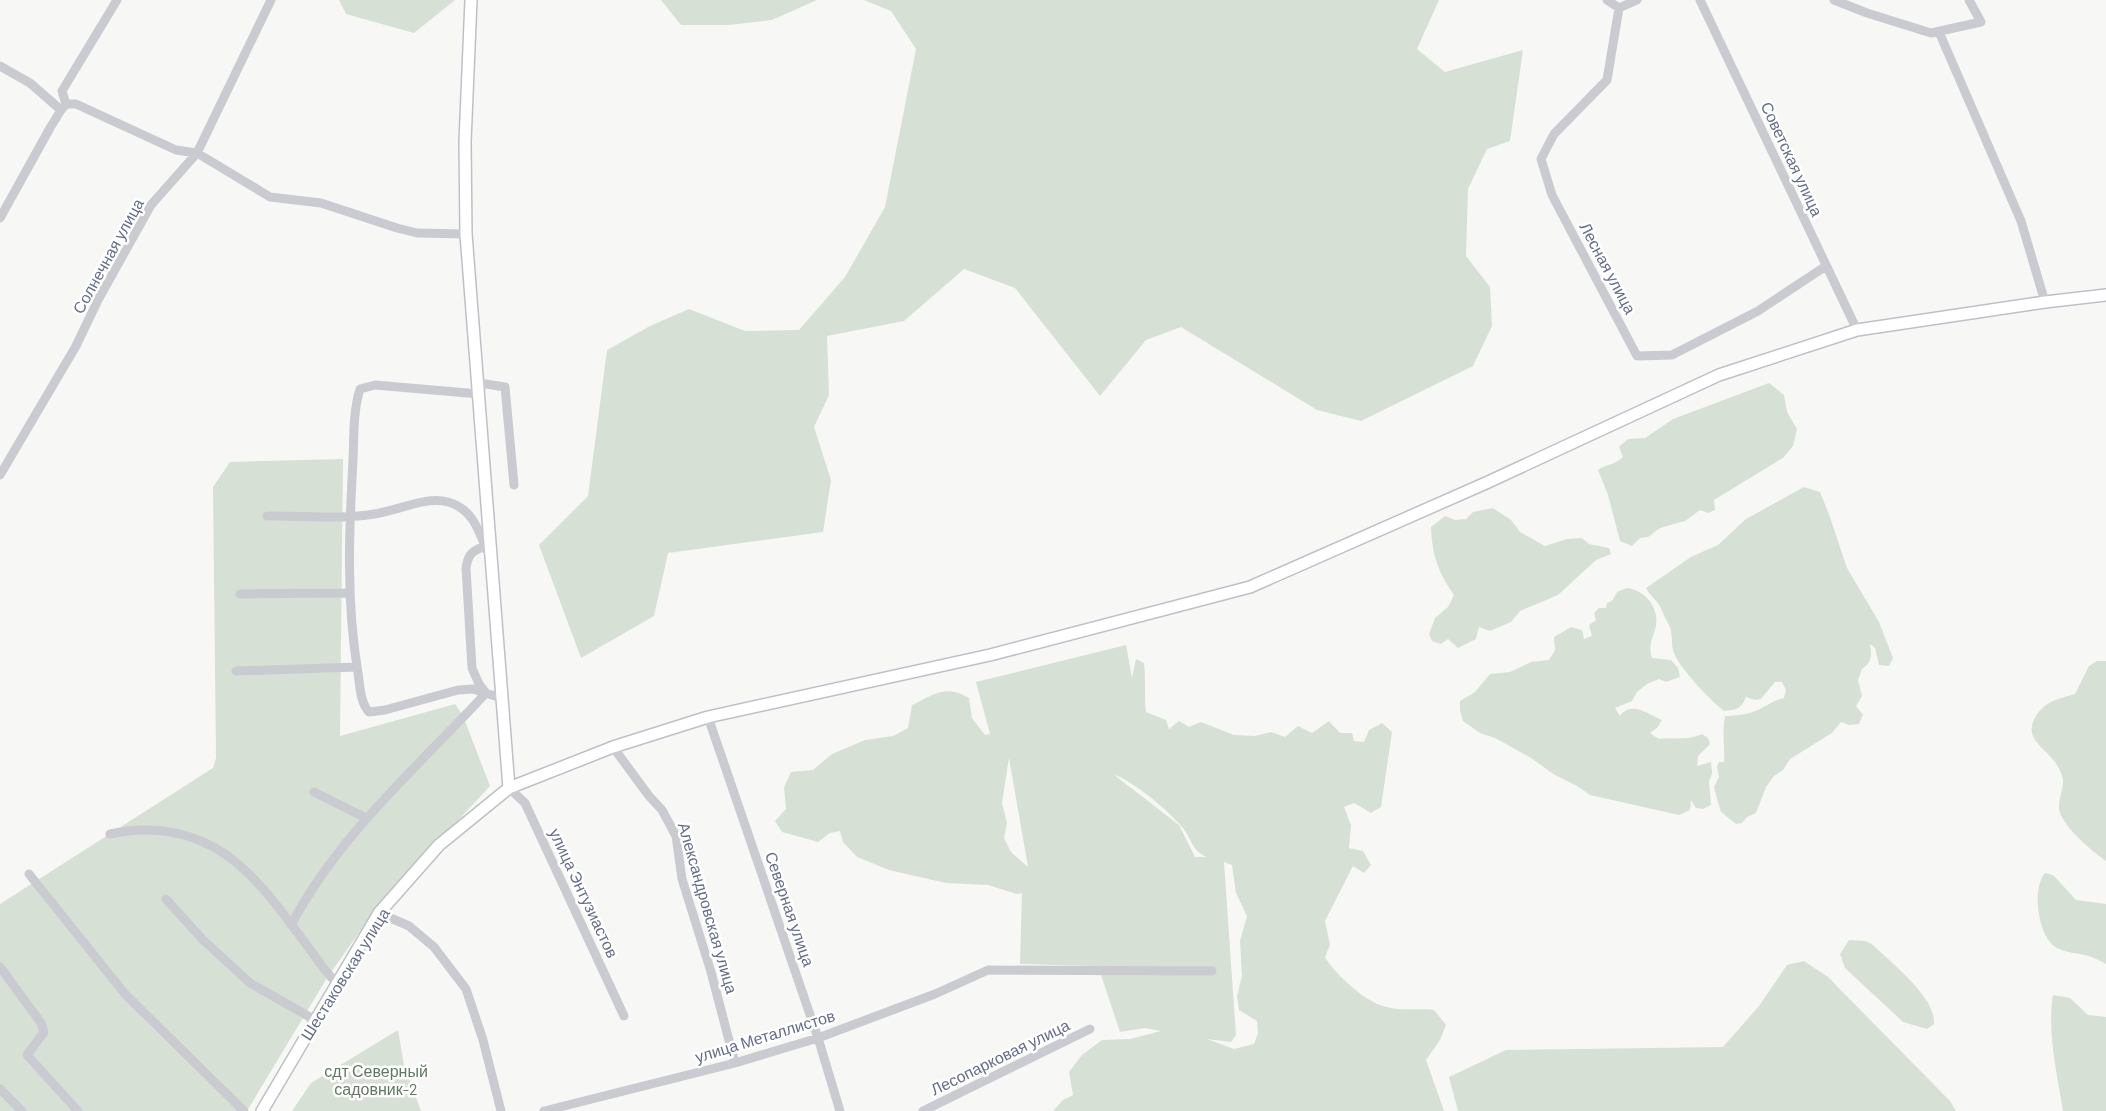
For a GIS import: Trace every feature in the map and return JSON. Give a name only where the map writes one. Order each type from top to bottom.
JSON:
[{"type":"main road","points":[[471,0],[465,142],[466,234],[509,788]]},
{"type":"main road","name":"Шестаковская улица","points":[[262,1111],[379,913],[439,845],[509,788],[613,747],[708,717],[990,655],[1250,586],[1486,483],[1720,375],[1857,330],[2045,302],[2106,295]]},
{"type":"street","points":[[0,218],[63,107],[62,91],[116,0]]},
{"type":"street","name":"Солнечная улица","points":[[0,475],[76,346],[98,300],[151,206],[197,153],[271,0]]},
{"type":"street","points":[[1607,0],[1619,8],[1637,0]]},
{"type":"street","name":"Советская улица","points":[[1700,0],[1857,330]]},
{"type":"street","points":[[1834,0],[1867,13],[1931,33],[1981,22],[1969,0]]},
{"type":"street","name":"Лесная улица","points":[[1619,8],[1607,80],[1554,134],[1540,158],[1552,195],[1637,356],[1672,355],[1758,311],[1826,266]]},
{"type":"street","points":[[1938,32],[2021,221],[2045,302]]},
{"type":"street","points":[[0,66],[30,83],[63,107],[76,104],[176,150],[197,153],[270,197],[321,203],[417,233],[466,234]]},
{"type":"street","points":[[502,696],[494,696],[473,689],[458,690],[385,710],[369,712],[365,707],[357,667],[349,593],[354,436],[360,388],[375,385],[505,387],[514,485]]},
{"type":"street","points":[[267,516],[350,517],[374,514],[422,502],[449,502],[459,506],[475,523],[492,563]]},
{"type":"street","points":[[485,546],[472,551],[468,557],[466,568],[472,668],[479,684],[486,693]]},
{"type":"street","points":[[240,594],[349,593]]},
{"type":"street","points":[[236,671],[357,667]]},
{"type":"street","points":[[291,925],[305,900],[366,818],[486,693]]},
{"type":"street","name":"Северная улица","points":[[708,717],[818,1038],[840,1111]]},
{"type":"street","name":"Александровская улица","points":[[613,747],[649,796],[662,810],[676,836],[682,879],[711,972],[735,1063]]},
{"type":"street","name":"улица Энтузиастов","points":[[509,788],[525,803],[624,1016]]},
{"type":"street","points":[[314,792],[366,818]]},
{"type":"street","points":[[110,834],[140,830],[172,832],[199,839],[225,852],[241,865],[258,884],[323,969],[332,978],[339,981]]},
{"type":"street","points":[[29,874],[125,994],[244,1111]]},
{"type":"street","points":[[166,899],[203,940],[250,983],[315,1020]]},
{"type":"street","points":[[379,913],[409,926],[434,947],[466,989],[483,1040],[501,1111]]},
{"type":"street","points":[[0,967],[41,1023],[44,1032],[28,1056],[78,1111]]},
{"type":"street","name":"улица Металлистов","points":[[544,1111],[735,1063],[818,1038],[934,994],[988,970],[1212,971]]},
{"type":"street","name":"Лесопарковая улица","points":[[923,1111],[1090,1029]]},
{"type":"street","points":[[0,1089],[22,1111]]},
{"type":"green space","points":[[339,0],[455,0],[414,33],[346,14]]},
{"type":"green space","points":[[661,0],[817,0],[772,20],[728,25],[681,25]]},
{"type":"green space","points":[[864,0],[1439,0],[1417,49],[1445,72],[1523,50],[1510,141],[1487,149],[1468,189],[1466,256],[1490,287],[1492,326],[1473,366],[1361,421],[1317,410],[1181,327],[1146,340],[1100,396],[1015,288],[964,269],[904,321],[827,336],[829,395],[814,427],[831,480],[823,532],[668,553],[654,616],[581,658],[539,545],[588,496],[607,350],[650,326],[689,309],[745,331],[799,330],[845,277],[885,207],[916,49],[891,11]]},
{"type":"green space","points":[[1769,383],[1784,395],[1787,412],[1797,429],[1793,446],[1783,458],[1714,500],[1715,510],[1708,513],[1700,510],[1685,521],[1660,528],[1648,537],[1640,538],[1632,546],[1620,541],[1608,495],[1598,470],[1617,462],[1623,457],[1619,447],[1628,439],[1645,438],[1673,419]]},
{"type":"green space","points":[[343,459],[340,736],[455,704],[463,716],[490,786],[375,910],[327,978],[247,1111],[0,1111],[0,904],[213,768],[216,758],[213,487],[230,462]]},
{"type":"green space","points":[[1804,487],[1820,492],[1847,568],[1879,622],[1893,658],[1889,666],[1879,665],[1875,648],[1870,644],[1871,652],[1868,664],[1862,669],[1858,680],[1862,696],[1856,706],[1863,715],[1859,724],[1849,725],[1841,722],[1832,733],[1790,759],[1783,770],[1774,776],[1766,787],[1756,813],[1747,817],[1742,823],[1736,824],[1721,812],[1714,787],[1719,777],[1717,767],[1719,762],[1724,762],[1725,716],[1734,716],[1758,710],[1784,698],[1786,690],[1782,682],[1775,682],[1761,699],[1755,700],[1746,697],[1738,708],[1724,711],[1703,691],[1680,664],[1673,650],[1670,626],[1658,603],[1646,588],[1691,557],[1718,545],[1746,519]]},
{"type":"green space","points":[[1493,508],[1511,520],[1520,532],[1545,546],[1567,539],[1582,538],[1589,544],[1609,548],[1611,554],[1596,560],[1558,595],[1520,611],[1511,622],[1490,631],[1479,627],[1476,639],[1458,648],[1448,639],[1441,644],[1432,641],[1429,634],[1435,618],[1448,607],[1454,595],[1437,563],[1431,527],[1445,516],[1455,520],[1466,519],[1473,512]]},
{"type":"green space","points":[[1627,588],[1637,591],[1646,597],[1655,611],[1656,626],[1651,641],[1652,658],[1671,660],[1678,668],[1680,677],[1666,682],[1659,679],[1647,684],[1637,692],[1632,701],[1615,708],[1620,716],[1625,711],[1635,709],[1662,720],[1657,728],[1650,733],[1659,739],[1686,738],[1702,734],[1708,738],[1710,744],[1698,756],[1697,766],[1711,762],[1712,773],[1709,782],[1711,805],[1703,809],[1696,808],[1691,800],[1690,810],[1679,815],[1590,795],[1555,775],[1531,758],[1495,738],[1480,733],[1463,721],[1460,701],[1475,692],[1490,674],[1510,672],[1531,662],[1549,660],[1555,650],[1554,637],[1571,627],[1582,630],[1584,639],[1592,636],[1589,625],[1596,620],[1594,613],[1599,608],[1606,608],[1607,603],[1612,601],[1617,592]]},
{"type":"green space","points":[[1126,645],[1132,678],[1136,659],[1144,663],[1146,712],[1166,720],[1169,729],[1179,721],[1189,727],[1201,722],[1234,735],[1255,736],[1271,732],[1285,737],[1298,726],[1312,733],[1329,721],[1340,733],[1352,733],[1354,741],[1364,742],[1369,730],[1382,723],[1392,732],[1381,807],[1371,813],[1354,803],[1344,807],[1351,825],[1349,848],[1363,851],[1371,865],[1364,873],[1353,866],[1325,921],[1330,945],[1325,957],[1350,985],[1373,1002],[1400,1009],[1434,1010],[1446,1025],[1440,1040],[1426,1060],[1444,1111],[1053,1111],[1063,1100],[1073,1095],[1069,1072],[1082,1055],[1102,1040],[1130,1039],[1161,1031],[1145,1028],[1120,1032],[1098,966],[1020,964],[1022,893],[1017,894],[988,885],[946,883],[889,870],[857,857],[843,842],[840,831],[830,833],[818,842],[782,832],[775,821],[786,809],[784,787],[791,772],[813,770],[832,754],[865,740],[893,736],[908,728],[912,705],[934,694],[947,691],[969,698],[972,718],[985,735],[990,734],[976,682]],"holes":[[[1009,758],[1028,867],[1011,852],[1004,838],[1007,823],[1002,803]],[[1113,774],[1131,783],[1159,804],[1182,827],[1194,847],[1206,857],[1195,857],[1179,825]],[[1224,862],[1232,865],[1236,893],[1247,916],[1240,941],[1242,976],[1237,996],[1239,1010],[1257,1021],[1258,1033],[1254,1044],[1234,1049],[1207,1039],[1231,1042],[1236,1035]]]},
{"type":"green space","points":[[2097,661],[2106,661],[2106,861],[2076,836],[2063,819],[2059,804],[2063,785],[2061,773],[2053,760],[2032,735],[2033,723],[2039,712],[2053,701],[2075,694],[2089,666]]},
{"type":"green space","points":[[2045,873],[2053,875],[2076,900],[2106,904],[2106,964],[2089,956],[2059,949],[2046,936],[2039,914],[2038,902],[2038,891]]},
{"type":"green space","points":[[1849,940],[1865,941],[1872,944],[1911,981],[1928,1003],[1933,1014],[1934,1024],[1927,1029],[1903,1022],[1845,968],[1840,954]]},
{"type":"green space","points":[[1804,961],[1828,977],[1950,1101],[1956,1111],[1458,1111],[1449,1077],[1506,1050],[1723,1047],[1759,1006],[1787,965]]},
{"type":"green space","points":[[2053,995],[2070,998],[2088,1015],[2106,1017],[2106,1111],[2063,1111],[2052,1038],[2051,1009]]},
{"type":"green space","name":"сдт Северный садовник-2","points":[[398,1030],[404,1065],[421,1111],[292,1111],[311,1083]]}]
